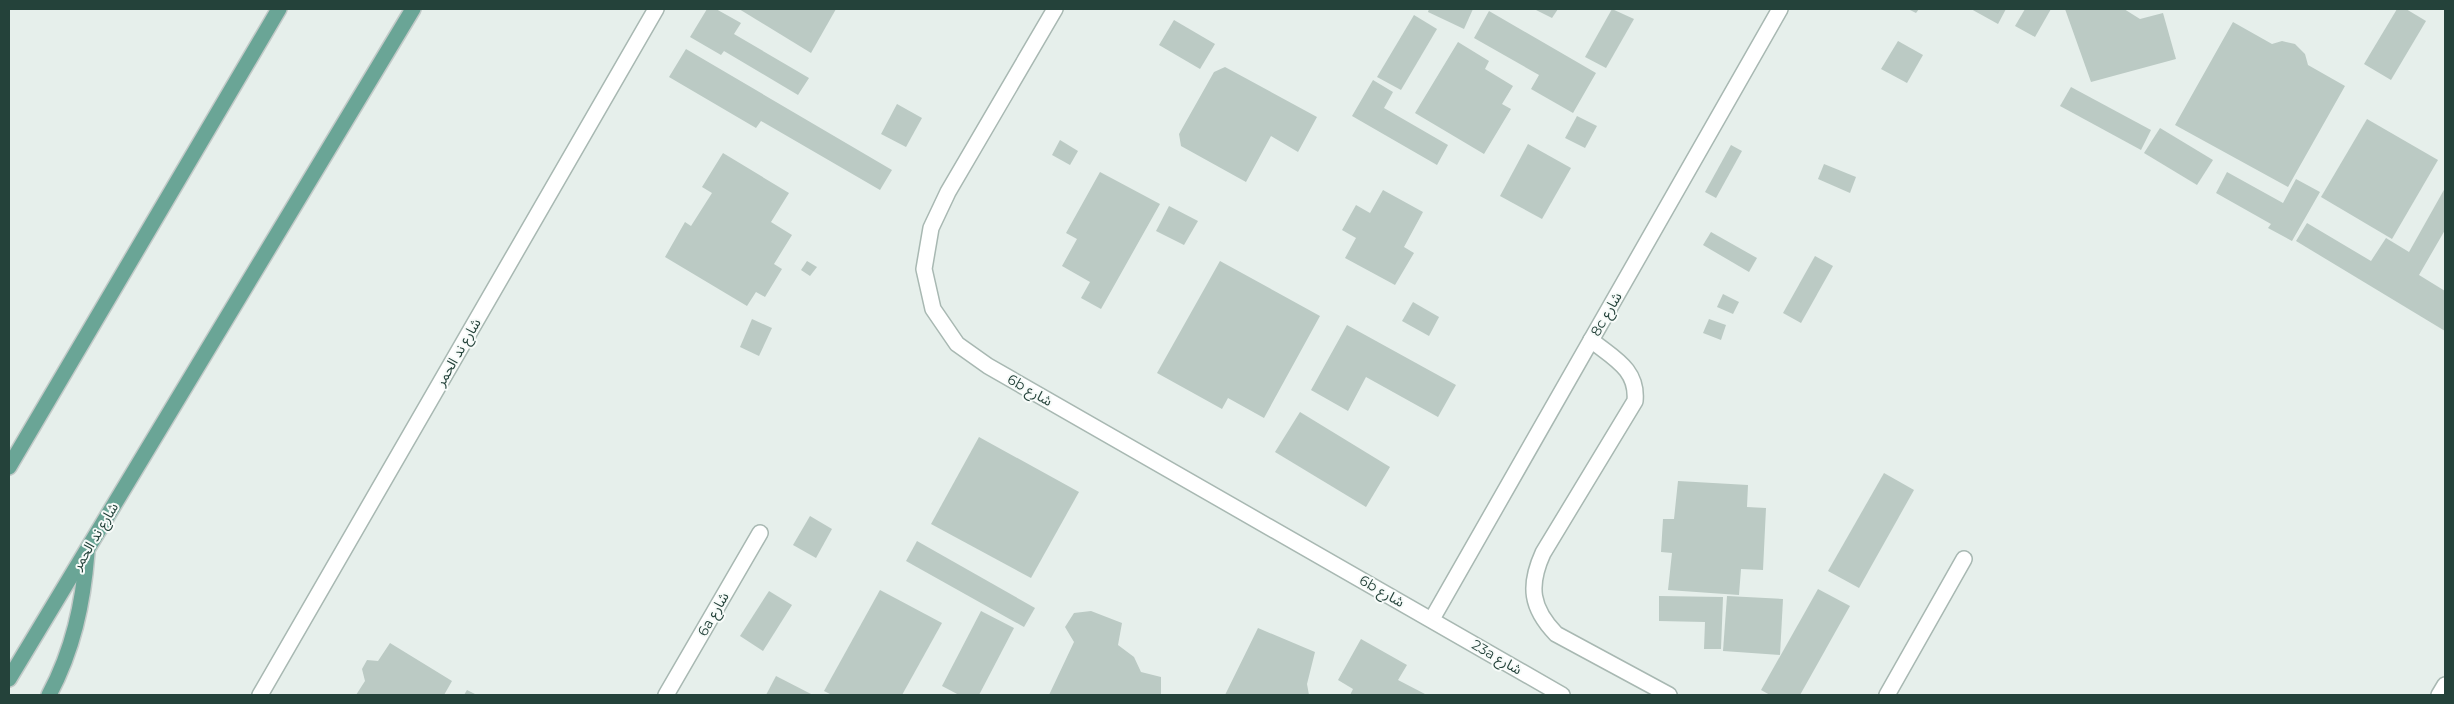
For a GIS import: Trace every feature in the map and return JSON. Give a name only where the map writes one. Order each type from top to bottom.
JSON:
[{"type":"main road","points":[[9,467],[279,9]]},
{"type":"main road","name":"شارع ند الحمر","points":[[9,679],[413,9]]},
{"type":"main road","points":[[49,695],[62,672],[75,632],[84,591],[87,549]]},
{"type":"street","name":"شارع ند الحمر","points":[[260,695],[656,9]]},
{"type":"street","name":"6b شارع","points":[[1054,9],[948,192],[931,228],[924,269],[933,309],[957,344],[988,366],[1432,619]]},
{"type":"street","name":"8c شارع","points":[[1432,619],[1780,9]]},
{"type":"street","points":[[1591,340],[1632,375],[1636,388],[1635,401],[1543,553],[1536,570],[1533,587],[1536,605],[1544,621],[1556,634],[1669,695]]},
{"type":"street","name":"6a شارع","points":[[666,695],[760,533]]},
{"type":"street","points":[[1887,695],[1964,559]]},
{"type":"street","name":"23a شارع","points":[[1432,619],[1562,695]]},
{"type":"street","points":[[2440,695],[2445,685]]},
{"type":"building","points":[[707,9],[716,9],[741,23],[734,34],[809,78],[798,95],[724,51],[721,55],[690,37]]},
{"type":"building","points":[[739,9],[836,9],[811,53]]},
{"type":"building","points":[[1429,9],[1473,9],[1464,29],[1428,12]]},
{"type":"building","points":[[1534,9],[1558,9],[1552,18]]},
{"type":"building","points":[[1612,9],[1634,19],[1606,68],[1585,57]]},
{"type":"building","points":[[1908,9],[1919,9],[1916,13]]},
{"type":"building","points":[[1971,9],[2006,9],[1998,24]]},
{"type":"building","points":[[2025,9],[2051,9],[2035,37],[2015,26]]},
{"type":"building","points":[[2065,9],[2124,9],[2140,19],[2163,13],[2176,59],[2091,82]]},
{"type":"building","points":[[2397,9],[2406,9],[2426,21],[2391,80],[2364,64]]},
{"type":"building","points":[[1489,11],[1596,73],[1573,113],[1531,89],[1539,75],[1474,38]]},
{"type":"building","points":[[1414,15],[1437,29],[1401,90],[1377,77]]},
{"type":"building","points":[[1174,20],[1215,44],[1200,69],[1159,45]]},
{"type":"building","points":[[2233,22],[2272,44],[2282,41],[2295,44],[2305,54],[2308,65],[2345,86],[2288,187],[2175,125]]},
{"type":"building","points":[[1898,41],[1923,55],[1907,83],[1881,69]]},
{"type":"building","points":[[1458,42],[1489,61],[1485,69],[1513,86],[1502,104],[1511,109],[1484,154],[1415,113]]},
{"type":"building","points":[[686,49],[892,170],[880,190],[761,121],[756,128],[669,77]]},
{"type":"building","points":[[1225,67],[1317,117],[1298,152],[1271,136],[1246,182],[1181,146],[1179,134],[1214,72]]},
{"type":"building","points":[[1373,80],[1393,92],[1384,108],[1448,145],[1437,165],[1352,116]]},
{"type":"building","points":[[2071,87],[2151,130],[2141,150],[2060,106]]},
{"type":"building","points":[[897,104],[922,118],[906,147],[881,134]]},
{"type":"building","points":[[1577,116],[1597,126],[1585,148],[1565,138]]},
{"type":"building","points":[[2367,119],[2438,160],[2392,239],[2321,197]]},
{"type":"building","points":[[2160,128],[2213,160],[2197,185],[2144,153]]},
{"type":"building","points":[[1060,140],[1078,151],[1070,165],[1052,155]]},
{"type":"building","points":[[1528,144],[1571,168],[1542,219],[1500,196]]},
{"type":"building","points":[[1731,145],[1742,151],[1716,198],[1705,192]]},
{"type":"building","points":[[723,153],[789,193],[771,222],[792,235],[774,264],[782,269],[765,297],[756,292],[747,306],[665,257],[685,222],[691,226],[712,193],[702,187]]},
{"type":"building","points":[[1824,164],[1856,177],[1850,193],[1818,179]]},
{"type":"building","points":[[1100,172],[1160,204],[1101,309],[1081,298],[1090,282],[1062,266],[1077,239],[1066,233]]},
{"type":"building","points":[[2227,172],[2283,203],[2296,179],[2320,192],[2292,241],[2268,228],[2271,224],[2216,193]]},
{"type":"building","points":[[2445,188],[2445,230],[2419,275],[2445,291],[2445,331],[2296,241],[2307,223],[2371,261],[2386,238],[2409,252]]},
{"type":"building","points":[[1383,190],[1423,212],[1404,247],[1414,253],[1395,285],[1345,258],[1356,238],[1342,230],[1356,205],[1370,213]]},
{"type":"building","points":[[1169,206],[1198,221],[1184,245],[1156,231]]},
{"type":"building","points":[[1711,232],[1757,258],[1749,272],[1703,245]]},
{"type":"building","points":[[1815,256],[1833,266],[1801,323],[1783,313]]},
{"type":"building","points":[[807,261],[817,267],[810,276],[801,270]]},
{"type":"building","points":[[1220,261],[1320,316],[1264,418],[1228,398],[1222,409],[1157,373]]},
{"type":"building","points":[[1723,294],[1739,302],[1733,314],[1717,307]]},
{"type":"building","points":[[1413,302],[1439,317],[1429,336],[1402,321]]},
{"type":"building","points":[[752,319],[772,328],[759,356],[740,347]]},
{"type":"building","points":[[1709,319],[1726,325],[1721,340],[1703,333]]},
{"type":"building","points":[[1347,325],[1456,385],[1438,417],[1366,377],[1348,411],[1311,390]]},
{"type":"building","points":[[1300,412],[1390,467],[1366,507],[1275,452]]},
{"type":"building","points":[[979,437],[1079,492],[1031,578],[931,524]]},
{"type":"building","points":[[1884,473],[1914,490],[1859,588],[1828,571]]},
{"type":"building","points":[[1678,481],[1748,485],[1747,507],[1766,508],[1763,570],[1741,569],[1739,595],[1668,590],[1672,553],[1661,552],[1663,519],[1674,519]]},
{"type":"building","points":[[810,516],[832,529],[816,558],[793,545]]},
{"type":"building","points":[[917,541],[1035,608],[1024,627],[906,561]]},
{"type":"building","points":[[1818,589],[1850,606],[1800,695],[1770,695],[1761,690]]},
{"type":"building","points":[[880,590],[942,623],[902,695],[832,695],[824,691]]},
{"type":"building","points":[[769,591],[792,605],[763,651],[740,636]]},
{"type":"building","points":[[1659,596],[1723,597],[1721,649],[1704,649],[1705,622],[1659,621]]},
{"type":"building","points":[[1727,596],[1783,599],[1780,655],[1723,651]]},
{"type":"building","points":[[981,611],[1014,628],[979,695],[959,695],[942,686]]},
{"type":"building","points":[[1091,611],[1122,623],[1118,645],[1134,657],[1141,672],[1161,677],[1161,695],[1049,695],[1074,642],[1065,627],[1074,613]]},
{"type":"building","points":[[1258,628],[1315,652],[1307,684],[1309,695],[1225,695]]},
{"type":"building","points":[[1361,639],[1407,665],[1398,680],[1425,694],[1350,695],[1353,689],[1338,680]]},
{"type":"building","points":[[390,643],[452,681],[444,695],[356,695],[365,681],[362,669],[367,660],[378,661]]},
{"type":"building","points":[[776,676],[813,695],[766,695]]},
{"type":"building","points":[[467,690],[477,695],[464,695]]}]
